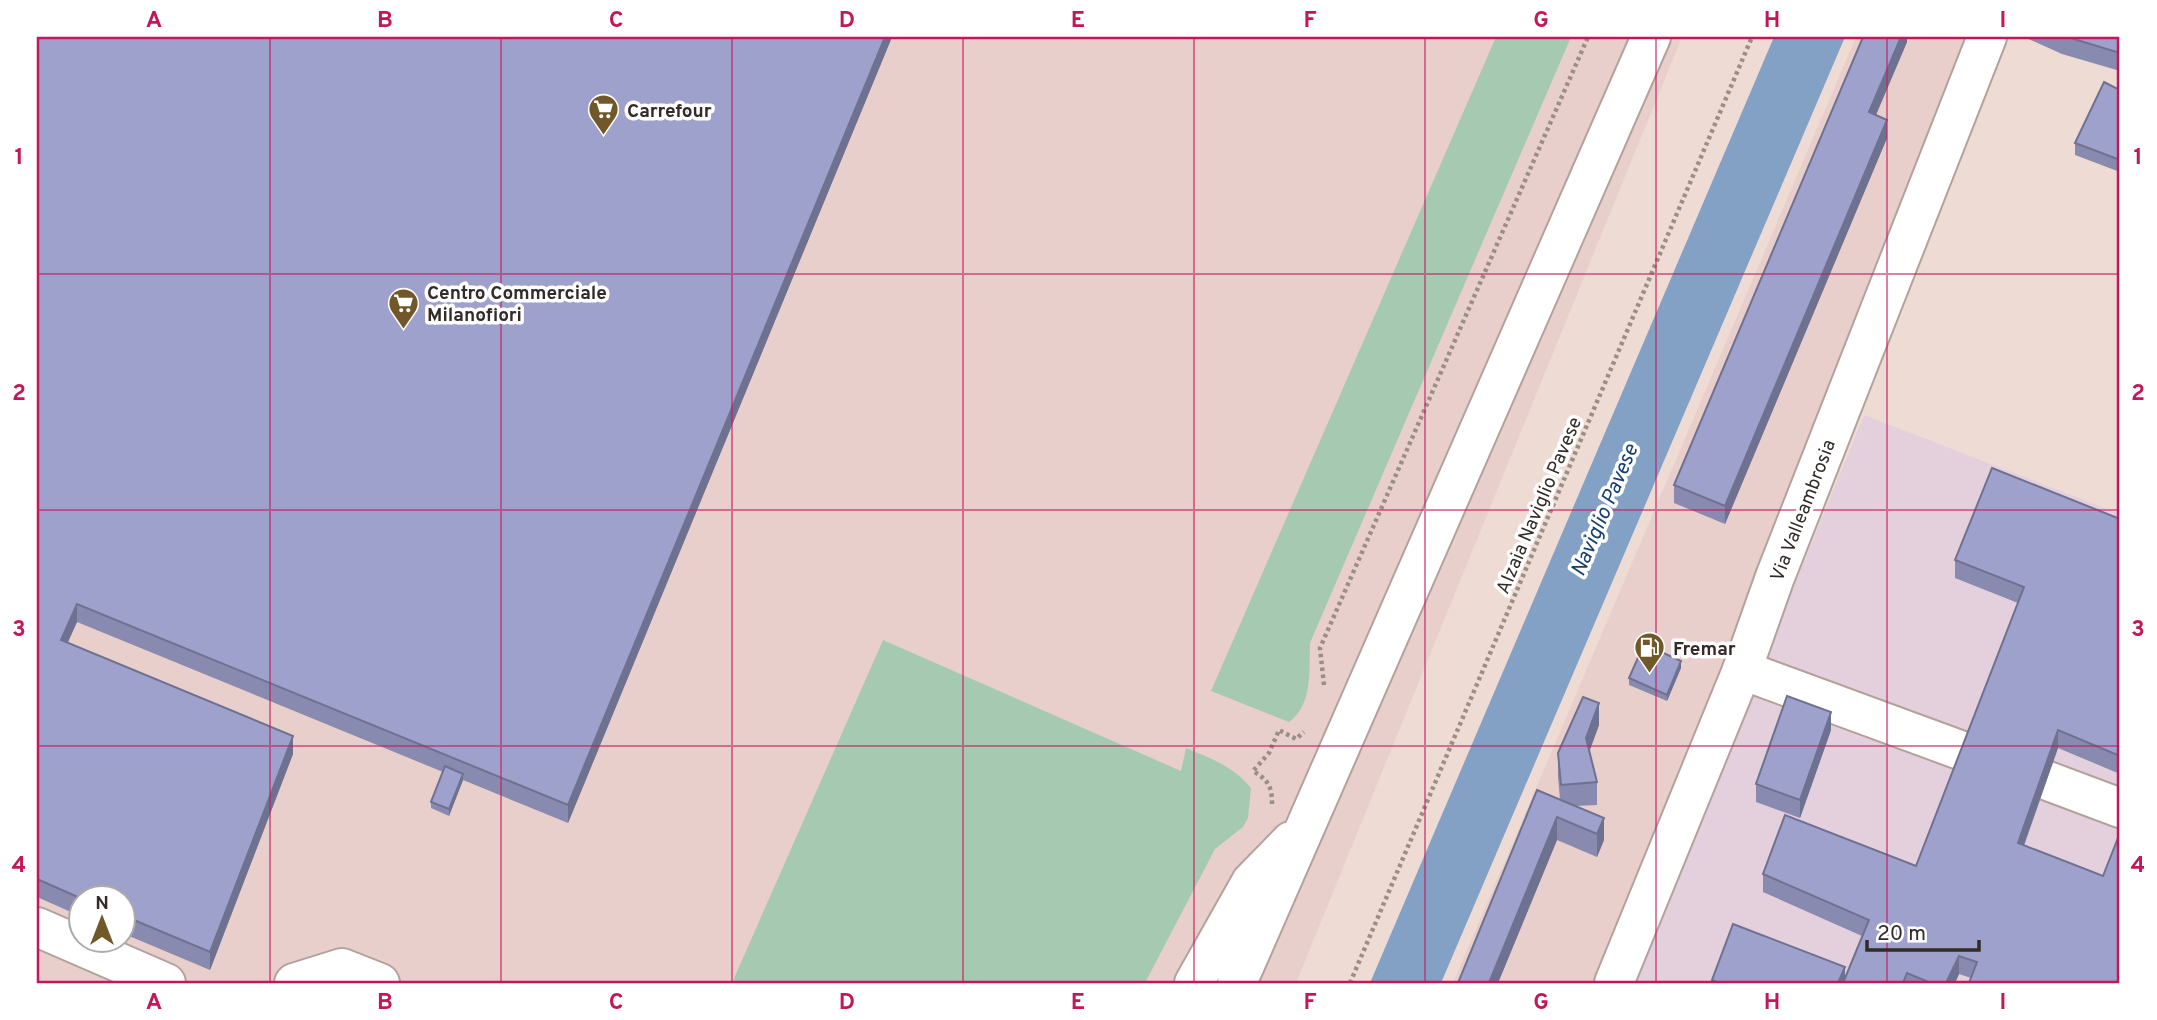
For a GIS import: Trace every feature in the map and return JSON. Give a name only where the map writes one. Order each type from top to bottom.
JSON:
[{"type":"main road","points":[[1237,983],[1651,37]]},
{"type":"main road","name":"Via Valleambrosia","points":[[1614,983],[1742,670],[1775,577],[1987,37]]},
{"type":"main road","points":[[1742,670],[1968,753]]},
{"type":"main road","points":[[2048,781],[2120,808]]},
{"type":"main road","points":[[1194,983],[1251,882],[1307,825]]},
{"type":"main road","points":[[37,927],[166,983]]},
{"type":"main road","points":[[293,983],[342,968],[380,983]]},
{"type":"path","points":[[1323,694],[1325,673],[1320,648],[1588,37]]},
{"type":"path","name":"Alzaia Naviglio Pavese","points":[[1350,983],[1752,37]]},
{"type":"path","points":[[1272,812],[1272,788],[1266,779],[1253,771],[1269,753],[1279,730],[1296,738],[1314,724]]},
{"type":"shaded area","points":[[37,37],[1682,37],[1296,983],[155,983],[88,954],[136,954],[136,884],[66,884],[66,945],[37,932]]},
{"type":"shaded area","points":[[1856,37],[1978,37],[1607,983],[1453,983]]},
{"type":"shaded area","points":[[1864,415],[2120,514],[2120,983],[1632,983]]},
{"type":"shaded area","points":[[37,940],[136,983],[37,983]]},
{"type":"green space","points":[[1496,37],[1571,37],[1310,643],[1306,697],[1297,715],[1289,722],[1211,691]]},
{"type":"green space","points":[[883,640],[1181,771],[1186,748],[1229,769],[1251,788],[1248,818],[1243,827],[1215,849],[1145,983],[732,983]]},
{"type":"water","name":"Naviglio Pavese","points":[[1774,37],[1845,37],[1441,983],[1370,983]]},
{"type":"building","name":"Centro Commerciale Milanofiori","points":[[37,37],[885,37],[568,805],[77,604],[61,640],[293,736],[210,952],[136,921],[136,884],[66,884],[66,892],[37,879]]},
{"type":"building","points":[[1863,37],[1901,37],[1869,112],[1887,120],[1725,506],[1674,485]]},
{"type":"building","points":[[2067,37],[2120,37],[2120,53]]},
{"type":"building","points":[[2104,82],[2120,90],[2120,160],[2075,143]]},
{"type":"building","points":[[1992,468],[2120,519],[2120,756],[2058,730],[2018,843],[2103,876],[2118,838],[2120,839],[2120,983],[1969,983],[1977,962],[1959,956],[1946,983],[1931,983],[1907,973],[1903,983],[1843,983],[1869,920],[1763,874],[1785,815],[1916,866],[2024,587],[1955,560]]},
{"type":"building","points":[[1644,644],[1681,661],[1667,695],[1629,678]]},
{"type":"building","points":[[1787,696],[1831,712],[1800,800],[1756,784]]},
{"type":"building","points":[[1583,697],[1599,703],[1586,738],[1597,782],[1561,785],[1558,753]]},
{"type":"building","points":[[445,766],[463,774],[449,809],[431,802]]},
{"type":"building","points":[[1537,790],[1604,818],[1597,834],[1557,817],[1489,983],[1458,983]]},
{"type":"building","points":[[1733,924],[1845,967],[1838,983],[1719,983],[1712,980]]},
{"type":"place","name":"Carrefour","points":[[604,137]]},
{"type":"place","name":"Centro Commerciale Milanofiori","points":[[404,330]]},
{"type":"place","name":"Fremar","points":[[1650,675]]}]
